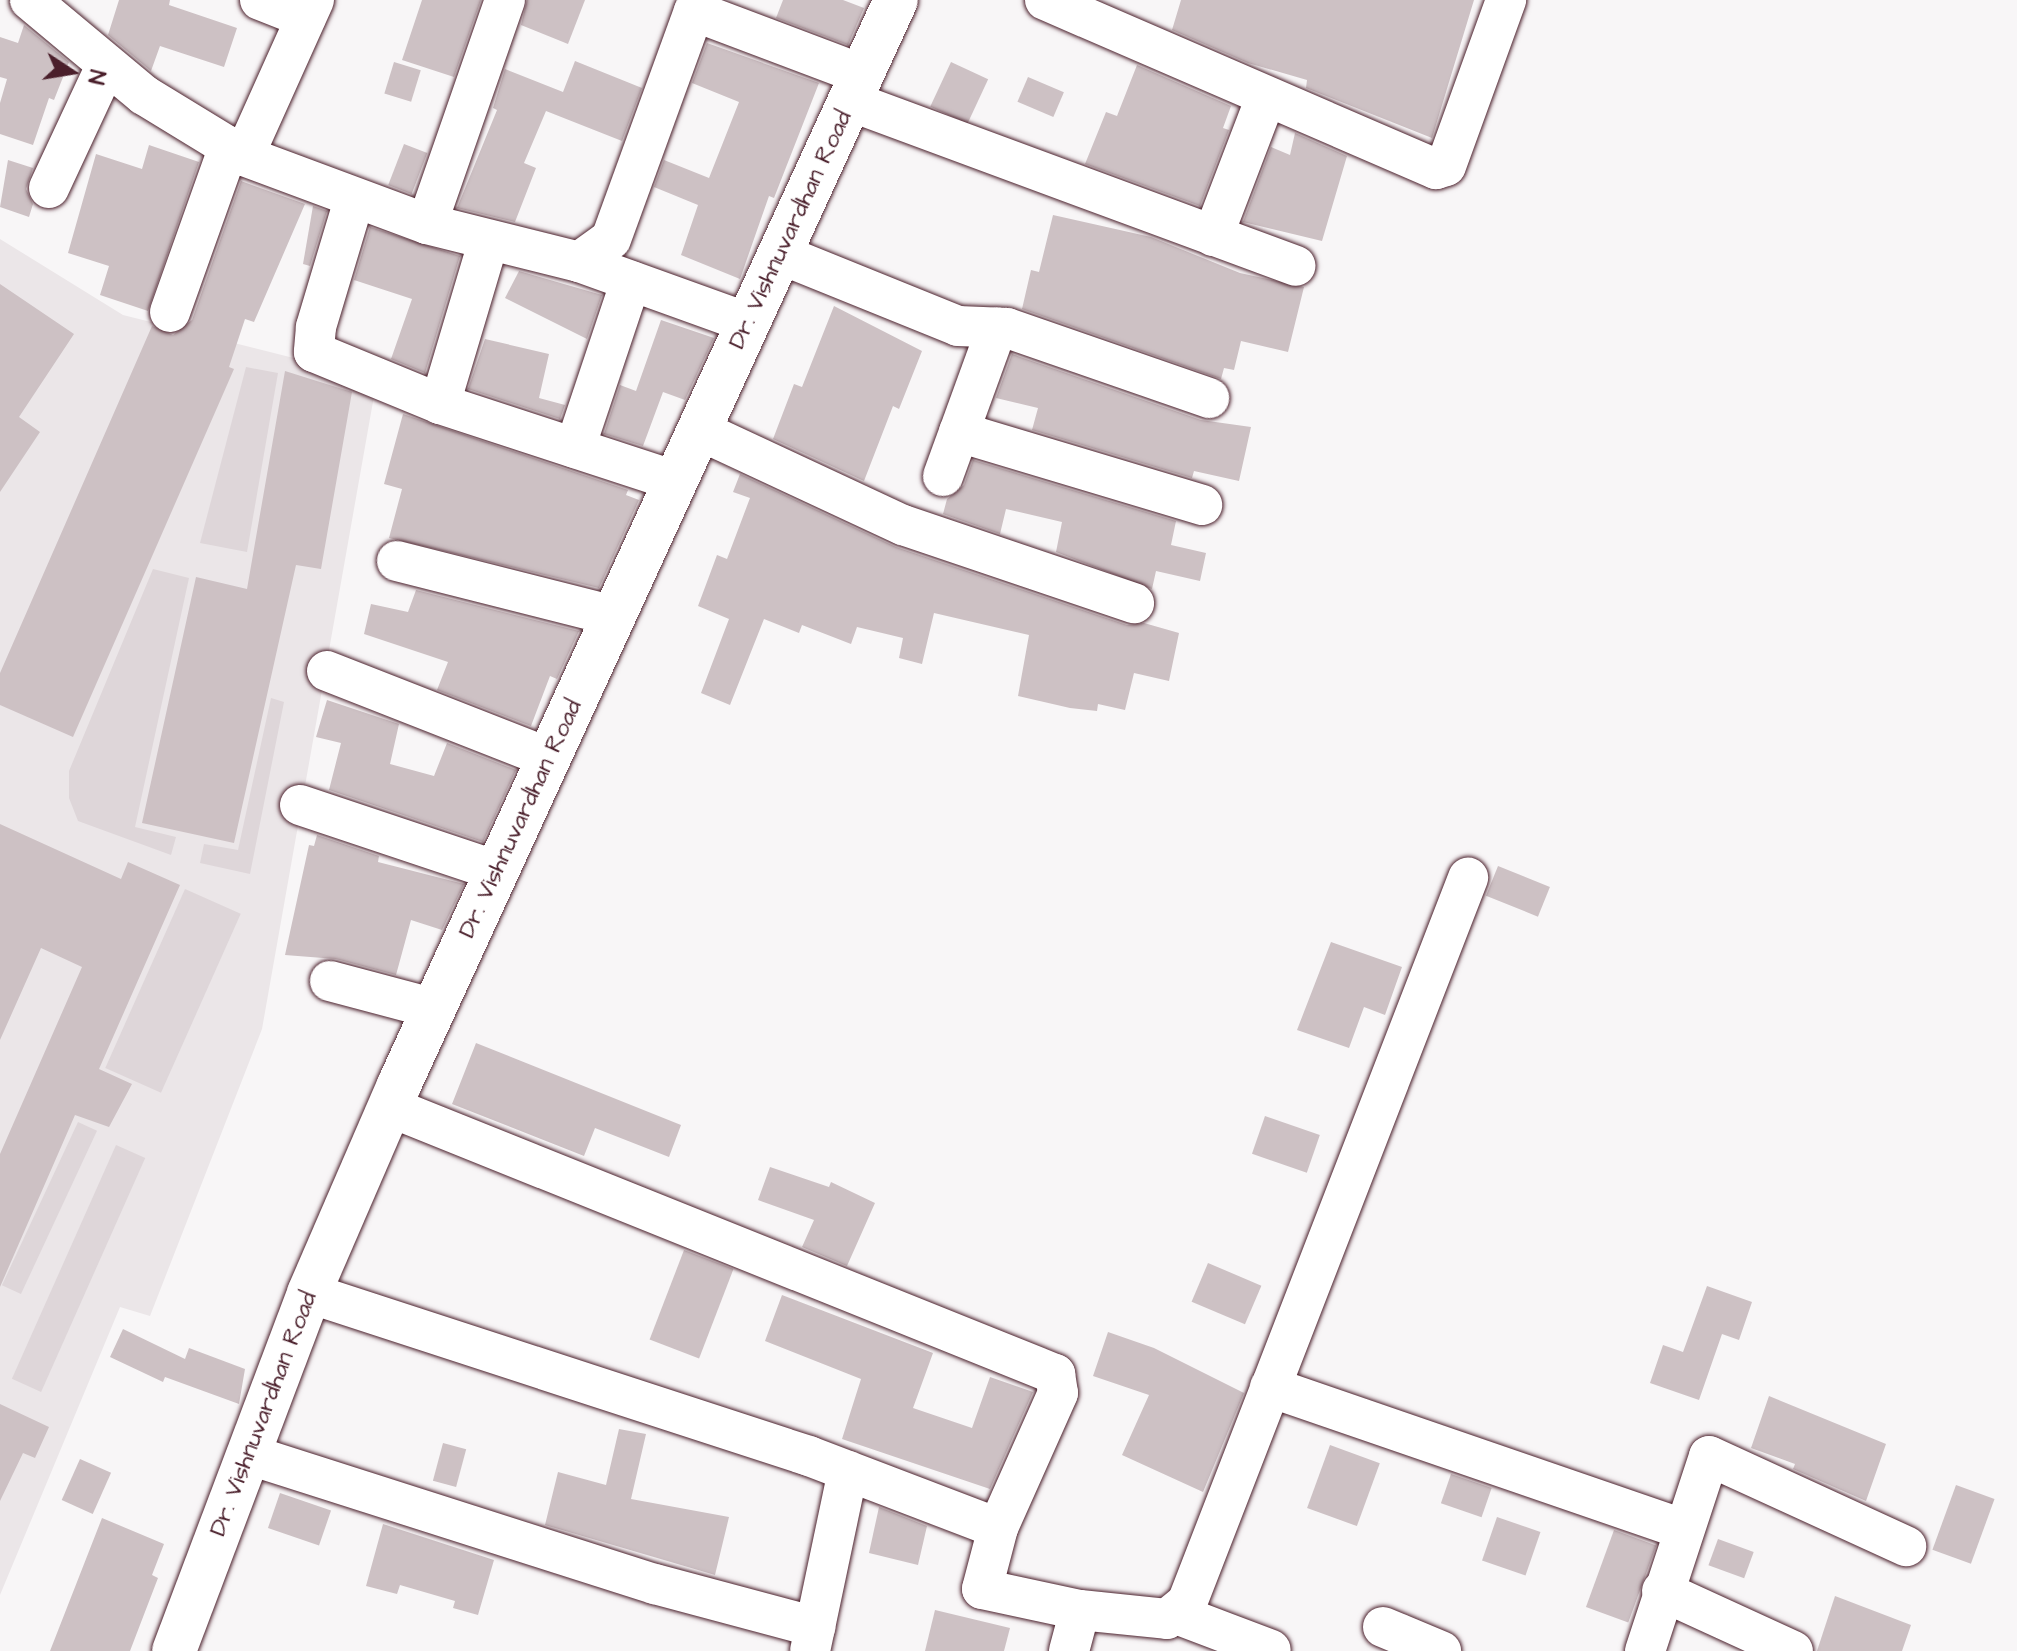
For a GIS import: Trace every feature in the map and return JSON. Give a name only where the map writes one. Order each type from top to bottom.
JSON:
[{"type":"main road","name":"Dr. Vishnuvardhan Road","points":[[174,1651],[309,1293],[390,1107],[896,0]]},
{"type":"street","points":[[30,0],[106,66],[236,151],[354,200],[488,243],[579,262],[748,323]]},
{"type":"street","points":[[170,312],[236,151],[310,9],[260,0]]},
{"type":"street","points":[[427,224],[505,0]]},
{"type":"street","points":[[1045,0],[1266,97],[1442,168],[1506,0]]},
{"type":"street","points":[[579,262],[611,239],[686,4],[856,88],[1213,236],[1295,266]]},
{"type":"street","points":[[49,188],[106,66]]},
{"type":"street","points":[[1213,236],[1266,97]]},
{"type":"street","points":[[354,200],[316,327],[314,352],[440,404],[675,481]]},
{"type":"street","points":[[440,404],[488,243]]},
{"type":"street","points":[[780,254],[958,326],[997,328],[1209,398]]},
{"type":"street","points":[[575,448],[631,281]]},
{"type":"street","points":[[943,476],[997,328]]},
{"type":"street","points":[[699,430],[903,525],[1134,603]]},
{"type":"street","points":[[959,432],[1202,505]]},
{"type":"street","points":[[397,561],[614,616]]},
{"type":"street","points":[[327,671],[549,758]]},
{"type":"street","points":[[300,805],[497,871]]},
{"type":"street","points":[[1179,1615],[1468,878]]},
{"type":"street","points":[[330,981],[435,1009]]},
{"type":"street","points":[[390,1107],[1055,1374],[1058,1393],[998,1528],[982,1589],[1080,1610],[1167,1619],[1179,1615],[1271,1650]]},
{"type":"street","points":[[309,1293],[848,1471],[998,1528]]},
{"type":"street","points":[[1270,1387],[1683,1529]]},
{"type":"street","points":[[247,1454],[655,1584],[812,1639],[848,1471]]},
{"type":"street","points":[[1645,1651],[1662,1591],[1709,1456],[1906,1546]]},
{"type":"street","points":[[1662,1591],[1793,1651]]},
{"type":"street","points":[[1069,1651],[1080,1610]]},
{"type":"street","points":[[1383,1627],[1441,1651]]},
{"type":"shaded area","points":[[0,239],[123,315],[377,379],[262,1029],[150,1316],[120,1307],[0,1595]]},
{"type":"shaded area","points":[[246,367],[278,373],[247,552],[200,543]]},
{"type":"shaded area","points":[[153,569],[189,578],[135,827],[176,837],[171,855],[78,821],[69,798],[69,771]]},
{"type":"shaded area","points":[[271,698],[284,702],[250,874],[200,863],[204,844],[238,850]]},
{"type":"shaded area","points":[[185,889],[241,914],[161,1093],[105,1068]]},
{"type":"shaded area","points":[[78,1122],[97,1131],[21,1294],[2,1285]]},
{"type":"shaded area","points":[[116,1145],[145,1158],[41,1392],[12,1379]]},
{"type":"building","points":[[119,0],[170,0],[169,5],[237,28],[224,67],[160,46],[151,71],[108,35]]},
{"type":"building","points":[[422,0],[481,0],[454,77],[402,60]]},
{"type":"building","points":[[527,0],[585,0],[568,44],[521,25]]},
{"type":"building","points":[[783,0],[843,0],[864,8],[848,45],[776,18]]},
{"type":"building","points":[[1181,0],[1474,0],[1432,138],[1306,88],[1307,80],[1248,63],[1172,30]]},
{"type":"building","points":[[24,25],[69,62],[54,100],[49,98],[33,145],[0,134],[0,103],[7,79],[0,77],[0,37],[18,43]]},
{"type":"building","points":[[707,43],[819,83],[774,198],[769,196],[740,279],[681,255],[698,205],[654,187],[664,160],[709,178],[739,102],[692,83]]},
{"type":"building","points":[[575,61],[642,88],[622,141],[546,111],[524,163],[536,168],[515,222],[457,208],[497,110],[493,108],[505,69],[563,92]]},
{"type":"building","points":[[394,62],[421,70],[411,102],[384,94]]},
{"type":"building","points":[[951,62],[988,79],[967,124],[930,106]]},
{"type":"building","points":[[1137,65],[1231,106],[1223,128],[1229,130],[1200,206],[1085,164],[1106,112],[1117,116]]},
{"type":"building","points":[[1028,77],[1064,92],[1053,117],[1017,102]]},
{"type":"building","points":[[1295,133],[1347,156],[1322,241],[1243,222],[1271,147],[1290,155]]},
{"type":"building","points":[[404,144],[427,153],[412,194],[388,185]]},
{"type":"building","points":[[149,145],[199,162],[148,311],[100,295],[109,266],[68,253],[96,154],[142,169]]},
{"type":"building","points":[[8,160],[33,168],[26,189],[33,204],[29,217],[0,207]]},
{"type":"building","points":[[241,181],[305,204],[254,322],[245,319],[229,367],[234,369],[73,737],[0,705],[0,673],[152,326],[173,335],[192,320]]},
{"type":"building","points":[[313,206],[327,211],[310,266],[303,264]]},
{"type":"building","points":[[1053,215],[1151,237],[1240,273],[1304,287],[1288,352],[1241,341],[1234,370],[1224,368],[1221,379],[1022,309],[1031,270],[1039,272]]},
{"type":"building","points":[[370,227],[460,256],[425,373],[391,359],[412,299],[354,280]]},
{"type":"building","points":[[519,271],[602,295],[587,339],[505,298]]},
{"type":"building","points":[[0,284],[74,334],[19,417],[40,432],[0,492]]},
{"type":"building","points":[[834,306],[922,351],[899,409],[893,406],[864,481],[773,439],[794,384],[802,387]]},
{"type":"building","points":[[661,320],[714,338],[685,400],[663,392],[643,446],[604,434],[620,385],[636,391]]},
{"type":"building","points":[[485,339],[549,354],[539,398],[565,405],[560,419],[468,389]]},
{"type":"building","points":[[1012,354],[1201,420],[1251,427],[1239,481],[1194,471],[1192,478],[1032,430],[1038,408],[996,398]]},
{"type":"building","points":[[285,371],[352,392],[321,569],[296,565],[234,843],[142,823],[196,577],[247,589]]},
{"type":"building","points":[[403,414],[628,490],[626,495],[639,500],[599,588],[389,538],[402,489],[384,484]]},
{"type":"building","points":[[973,460],[1176,521],[1171,545],[1206,553],[1200,581],[1156,571],[1152,589],[1056,552],[1062,522],[1006,509],[1000,534],[943,514],[947,499],[964,485]]},
{"type":"building","points":[[740,474],[896,547],[1127,625],[1144,623],[1179,633],[1169,681],[1134,673],[1125,710],[1098,704],[1097,711],[1070,708],[1018,696],[1029,635],[934,613],[922,664],[899,658],[903,638],[857,627],[851,644],[802,625],[799,633],[764,619],[730,705],[701,693],[729,619],[698,606],[717,555],[727,559],[750,498],[733,492]]},
{"type":"building","points":[[416,590],[579,631],[557,679],[550,676],[531,726],[437,690],[448,662],[364,634],[371,604],[408,612]]},
{"type":"building","points":[[327,700],[399,724],[390,764],[434,776],[447,743],[516,770],[483,842],[329,790],[341,743],[316,737]]},
{"type":"building","points":[[0,824],[121,879],[128,862],[180,885],[99,1069],[132,1084],[109,1127],[75,1115],[0,1287],[0,1154],[82,967],[41,948],[0,1040]]},
{"type":"building","points":[[317,835],[379,856],[378,862],[464,884],[442,930],[411,920],[396,975],[336,959],[285,955],[309,845],[314,846]]},
{"type":"building","points":[[1498,866],[1550,887],[1538,917],[1486,896]]},
{"type":"building","points":[[1331,942],[1402,967],[1385,1015],[1364,1007],[1349,1048],[1297,1030]]},
{"type":"building","points":[[476,1043],[681,1125],[669,1157],[595,1128],[584,1156],[452,1104]]},
{"type":"building","points":[[1265,1116],[1320,1135],[1307,1173],[1252,1154]]},
{"type":"building","points":[[770,1167],[829,1187],[831,1182],[875,1203],[847,1266],[802,1247],[814,1220],[758,1200]]},
{"type":"building","points":[[684,1250],[733,1269],[699,1359],[650,1340]]},
{"type":"building","points":[[1208,1263],[1261,1286],[1245,1324],[1192,1302]]},
{"type":"building","points":[[1707,1286],[1752,1302],[1739,1340],[1722,1334],[1699,1400],[1650,1383],[1663,1345],[1683,1352]]},
{"type":"building","points":[[782,1295],[933,1353],[913,1408],[972,1428],[990,1377],[1033,1392],[990,1489],[842,1439],[861,1379],[765,1341]]},
{"type":"building","points":[[123,1329],[185,1359],[189,1348],[245,1369],[239,1404],[165,1377],[163,1382],[110,1357]]},
{"type":"building","points":[[1108,1332],[1154,1348],[1244,1393],[1203,1492],[1122,1455],[1149,1395],[1093,1376]]},
{"type":"building","points":[[1769,1396],[1886,1444],[1866,1501],[1793,1469],[1795,1464],[1751,1448]]},
{"type":"building","points":[[0,1404],[49,1427],[35,1458],[23,1453],[0,1501]]},
{"type":"building","points":[[619,1429],[646,1434],[631,1499],[729,1517],[715,1575],[545,1525],[558,1472],[606,1485]]},
{"type":"building","points":[[443,1443],[466,1449],[456,1487],[433,1481]]},
{"type":"building","points":[[1330,1445],[1380,1463],[1357,1526],[1307,1508]]},
{"type":"building","points":[[80,1459],[111,1473],[93,1514],[62,1500]]},
{"type":"building","points":[[1451,1474],[1492,1488],[1482,1517],[1441,1503]]},
{"type":"building","points":[[1956,1485],[1995,1499],[1971,1564],[1932,1550]]},
{"type":"building","points":[[280,1493],[331,1511],[319,1546],[268,1528]]},
{"type":"building","points":[[879,1507],[927,1526],[918,1565],[869,1553]]},
{"type":"building","points":[[1497,1517],[1540,1532],[1526,1575],[1482,1560]]},
{"type":"building","points":[[102,1518],[164,1544],[152,1575],[158,1578],[130,1651],[50,1651]]},
{"type":"building","points":[[383,1524],[494,1560],[478,1615],[453,1608],[455,1601],[400,1585],[397,1594],[366,1586]]},
{"type":"building","points":[[1614,1530],[1656,1545],[1628,1622],[1586,1607]]},
{"type":"building","points":[[1718,1539],[1754,1552],[1744,1578],[1708,1565]]},
{"type":"building","points":[[1835,1596],[1911,1625],[1902,1651],[1817,1651]]},
{"type":"building","points":[[935,1610],[1010,1628],[1004,1651],[925,1651]]}]
